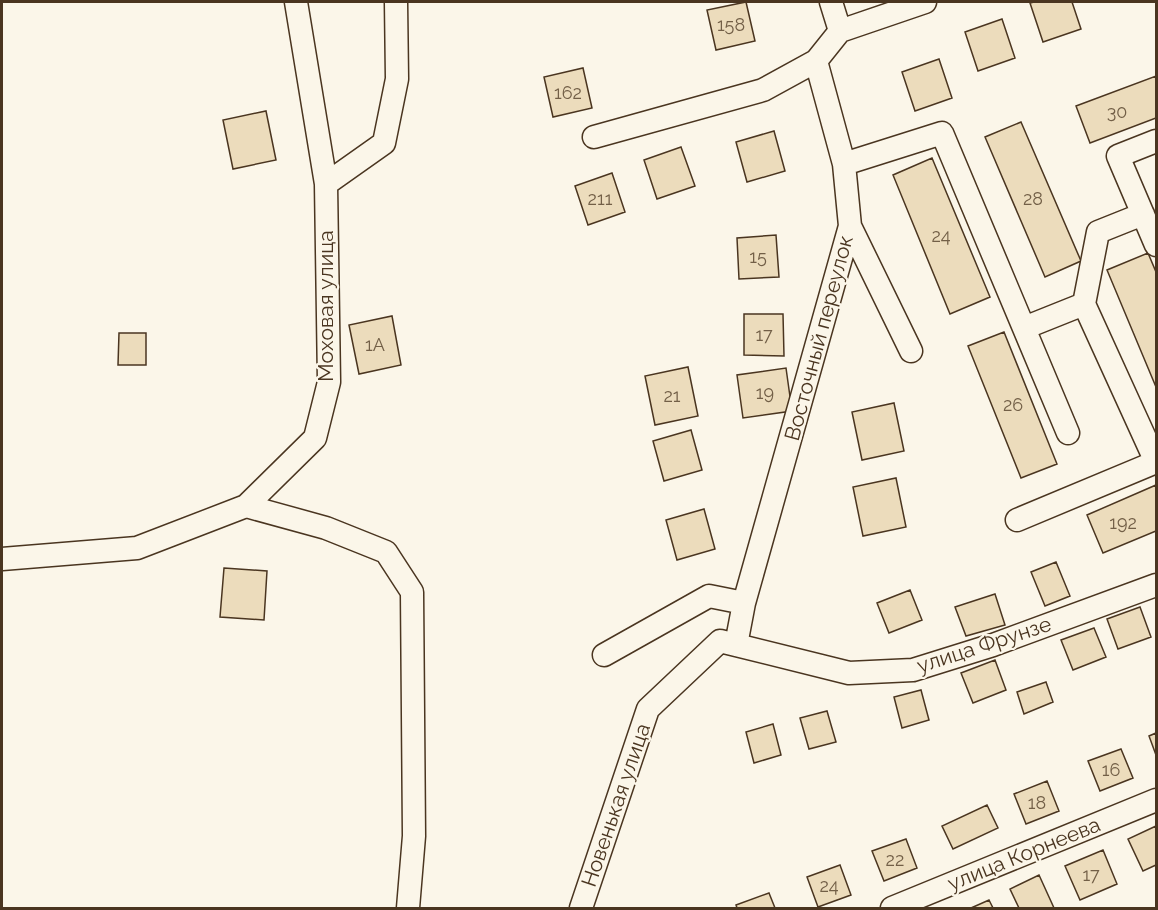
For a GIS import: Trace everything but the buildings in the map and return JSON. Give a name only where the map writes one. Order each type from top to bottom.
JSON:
[{"type":"street","name":"Моховая улица","points":[[2,560],[137,548],[246,506],[315,438],[329,382],[326,184],[296,2]]},
{"type":"street","points":[[326,184],[384,143],[398,79],[396,2]]},
{"type":"street","points":[[831,2],[840,31]]},
{"type":"street","points":[[594,137],[763,90],[816,61],[840,31],[925,2]]},
{"type":"street","name":"Восточный переулок","points":[[736,645],[744,603],[849,226],[844,164],[816,61]]},
{"type":"street","points":[[844,164],[942,133],[1068,433]]},
{"type":"street","points":[[1156,141],[1118,156],[1156,245]]},
{"type":"street","points":[[1017,520],[1156,462],[1084,304],[1098,232],[1143,214]]},
{"type":"street","points":[[849,226],[911,351]]},
{"type":"street","points":[[1024,328],[1084,304]]},
{"type":"street","points":[[246,506],[326,528],[386,552],[412,592],[414,836],[408,909]]},
{"type":"street","name":"улица Фрунзе","points":[[736,645],[849,673],[913,670],[993,645],[1156,585]]},
{"type":"street","points":[[604,654],[709,596],[744,603]]},
{"type":"street","name":"Новенькая улица","points":[[581,909],[648,709],[720,641],[736,645]]},
{"type":"street","name":"улица Корнеева","points":[[892,909],[1156,800]]}]
